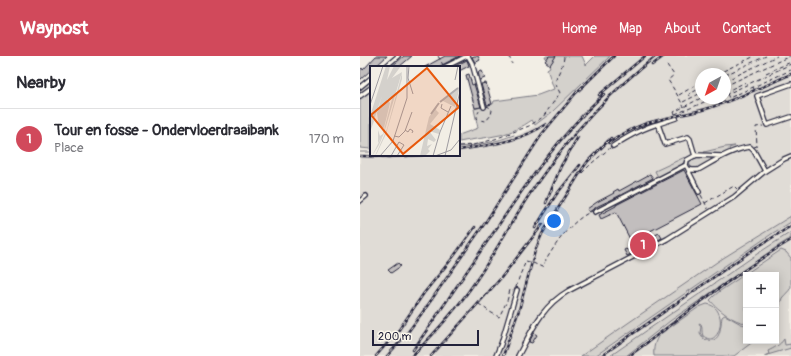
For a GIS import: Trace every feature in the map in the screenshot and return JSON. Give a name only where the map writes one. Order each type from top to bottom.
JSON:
[{"type":"street","points":[[386,66],[398,56]]},
{"type":"street","points":[[444,66],[468,56],[472,64],[484,107]]},
{"type":"street","points":[[360,87],[370,79]]},
{"type":"street","points":[[791,84],[757,96],[767,125],[791,117]]},
{"type":"street","points":[[360,96],[370,89]]},
{"type":"street","points":[[613,146],[645,128],[676,118]]},
{"type":"street","points":[[658,124],[665,144],[686,137],[690,139],[695,156]]},
{"type":"street","points":[[688,169],[698,170],[723,156],[740,149],[750,147],[754,151],[765,171]]},
{"type":"street","points":[[595,212],[686,165],[687,160],[695,156],[723,156]]},
{"type":"street","points":[[518,356],[543,312],[557,298],[667,239],[742,191],[765,171],[791,156]]},
{"type":"street","points":[[686,165],[699,192]]},
{"type":"street","points":[[360,201],[366,196]]},
{"type":"street","points":[[496,356],[517,290]]},
{"type":"path","points":[[438,56],[444,66]]},
{"type":"path","points":[[509,56],[512,64]]},
{"type":"path","points":[[460,146],[473,145],[495,139],[529,126],[543,117],[560,93],[555,83],[557,74],[564,62],[564,56]]},
{"type":"path","points":[[730,68],[755,56]]},
{"type":"path","points":[[731,73],[766,56]]},
{"type":"path","points":[[731,78],[777,56]]},
{"type":"path","points":[[731,83],[790,56]]},
{"type":"path","points":[[767,75],[766,73],[791,62]]},
{"type":"path","points":[[731,92],[791,64]]},
{"type":"path","points":[[667,65],[674,75],[668,80],[684,107]]},
{"type":"path","points":[[731,97],[791,70]]},
{"type":"path","points":[[731,89],[746,82]]},
{"type":"path","points":[[678,95],[695,85]]},
{"type":"path","points":[[753,87],[757,96]]},
{"type":"path","points":[[690,96],[689,94],[695,91]]},
{"type":"path","points":[[682,103],[695,96]]},
{"type":"path","points":[[695,101],[674,113],[698,104]]},
{"type":"path","points":[[484,107],[491,108],[493,111],[490,118],[486,121],[482,121],[477,118],[477,115],[478,112],[484,107]]},
{"type":"path","points":[[757,145],[756,127],[767,125]]},
{"type":"path","points":[[582,173],[613,146]]},
{"type":"path","points":[[705,203],[735,186]]},
{"type":"path","points":[[699,192],[710,212]]},
{"type":"path","points":[[479,304],[499,317],[510,290],[514,292],[526,261],[542,267],[566,232],[578,220],[588,213]]},
{"type":"shaded area","points":[[545,56],[582,56],[586,65],[595,56],[610,56],[552,112],[535,125],[532,120],[517,129],[504,134],[460,142],[460,135],[478,128],[474,109],[493,104],[494,101],[538,95],[554,89],[547,69],[550,67]]},
{"type":"shaded area","points":[[610,56],[791,56],[791,356],[360,356],[360,154],[370,154],[370,156],[460,156],[460,147],[498,141],[520,134],[552,112]]},
{"type":"shaded area","points":[[370,82],[370,149],[360,148],[360,90]]},
{"type":"shaded area","points":[[735,146],[729,148],[730,152],[724,155],[706,155],[704,152],[725,147]]},
{"type":"shaded area","points":[[685,157],[684,162],[680,166],[658,177],[655,171]]},
{"type":"shaded area","points":[[698,157],[710,157],[711,161],[697,169],[692,169],[689,163],[690,161]]},
{"type":"shaded area","points":[[791,216],[791,222],[595,356],[581,356],[720,260]]},
{"type":"shaded area","points":[[791,232],[791,238],[670,321],[626,356],[610,356],[757,254]]},
{"type":"shaded area","points":[[781,250],[786,252],[791,258],[791,287],[782,298],[779,309],[779,272],[748,272]]},
{"type":"shaded area","points":[[743,276],[743,322],[726,315],[710,300],[720,291]]},
{"type":"shaded area","points":[[707,304],[713,306],[718,311],[720,317],[719,329],[713,338],[709,339],[703,336],[702,325],[699,323],[701,327],[700,333],[704,339],[714,340],[717,338],[720,331],[722,317],[725,315],[743,324],[743,344],[750,344],[734,356],[654,356],[656,340],[659,335],[699,307]]},
{"type":"shaded area","points":[[784,339],[785,345],[791,344],[791,348],[764,356],[769,354],[768,351],[779,345]]},
{"type":"building","points":[[376,56],[387,56],[376,66],[370,66],[370,71],[360,80],[360,70],[362,68],[363,70]]},
{"type":"building","points":[[404,56],[412,56],[400,66],[392,66]]},
{"type":"building","points":[[445,56],[460,56],[440,66],[427,66]]},
{"type":"building","points":[[478,56],[480,60],[475,63],[472,57]]},
{"type":"building","points":[[549,56],[556,56],[550,65],[545,61]]},
{"type":"building","points":[[467,60],[469,66],[460,70],[460,66],[455,66]]},
{"type":"building","points":[[482,71],[485,78],[480,80],[478,72]]},
{"type":"building","points":[[469,74],[472,85],[474,84],[481,107],[475,108],[466,75]]},
{"type":"building","points":[[486,83],[492,104],[487,105],[481,84]]},
{"type":"building","points":[[684,170],[702,204],[631,241],[616,212],[601,219],[599,215]]},
{"type":"building","points":[[650,174],[653,178],[589,212],[587,209],[618,189],[619,191]]},
{"type":"building","points":[[659,233],[662,238],[627,256],[624,250],[627,250]]},
{"type":"building","points":[[398,263],[401,266],[391,273],[388,270]]},
{"type":"building","points":[[534,333],[537,335],[532,343],[529,342]]},
{"type":"waterway","points":[[460,147],[487,143],[514,135]]},
{"type":"waterway","points":[[360,152],[370,152]]},
{"type":"railway","points":[[387,356],[405,336],[425,309],[485,223],[542,134],[576,93],[614,56]]},
{"type":"railway","points":[[599,95],[645,56]]},
{"type":"railway","points":[[412,356],[461,302],[531,192],[565,145],[608,98],[639,69],[656,56]]},
{"type":"railway","points":[[652,65],[664,56]]},
{"type":"railway","points":[[609,143],[641,125],[720,104],[791,74]]},
{"type":"railway","points":[[413,350],[546,158],[573,125],[604,94]]},
{"type":"railway","points":[[460,150],[515,139],[546,124]]},
{"type":"railway","points":[[546,203],[561,166],[578,137]]},
{"type":"railway","points":[[503,356],[519,310],[535,251],[542,234],[588,161],[611,138]]},
{"type":"railway","points":[[360,156],[406,156]]},
{"type":"railway","points":[[535,228],[556,195],[580,165]]},
{"type":"railway","points":[[431,356],[501,278],[543,224]]},
{"type":"railway","points":[[601,356],[754,249],[791,226]]},
{"type":"railway","points":[[376,356],[398,331],[424,293],[475,227]]},
{"type":"railway","points":[[629,356],[729,281],[791,240]]},
{"type":"place","name":"Tour en fosse - Ondervloerdraaibank","points":[[643,245]]}]
